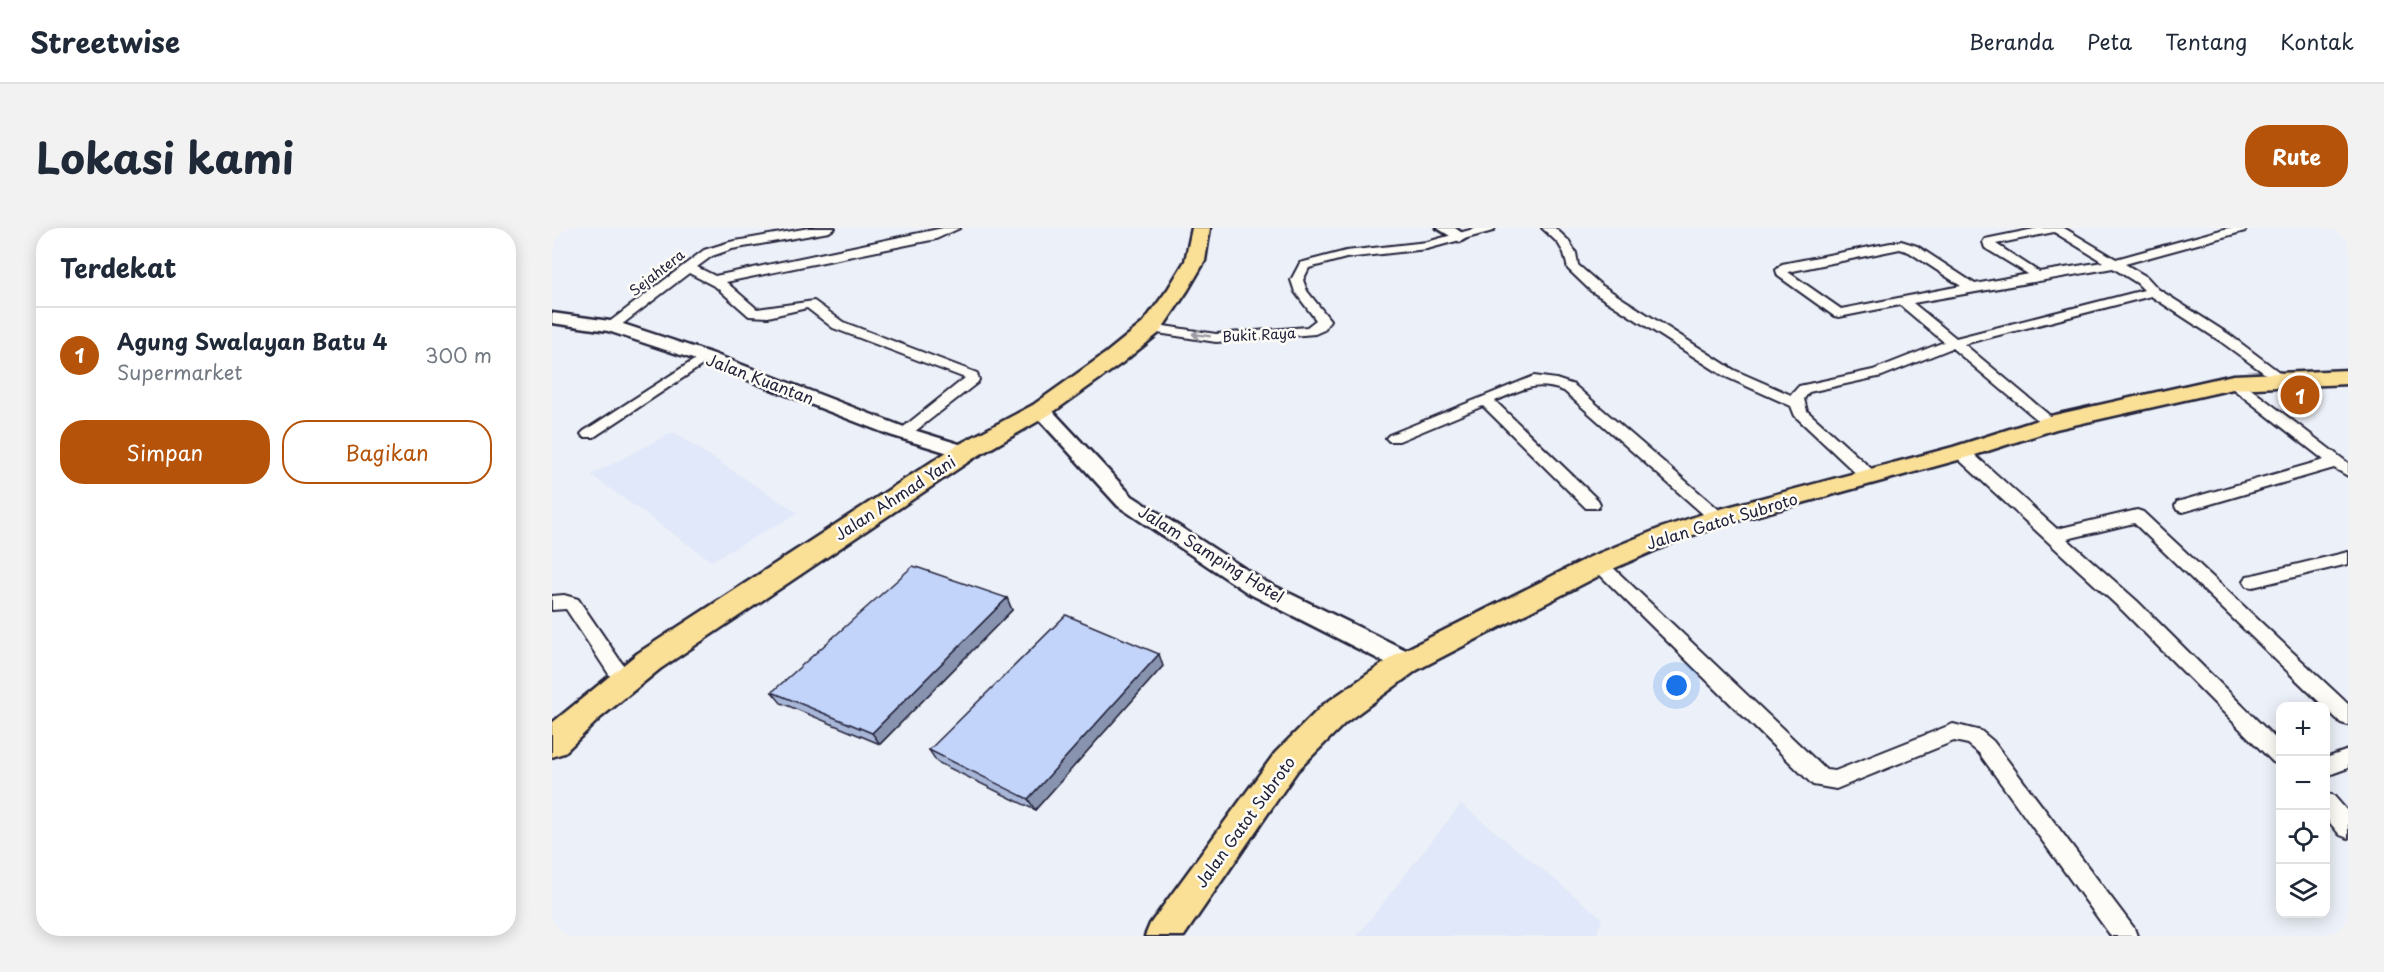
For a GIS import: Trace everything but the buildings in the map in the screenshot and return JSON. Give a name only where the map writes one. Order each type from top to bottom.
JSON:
[{"type":"highway","name":"Jalan Ahmad Yani","points":[[552,743],[623,680],[965,452],[1041,410],[1114,358],[1151,328],[1195,261],[1201,228]]},
{"type":"main road","name":"Jalan Gatot Subroto","points":[[1163,936],[1286,762],[1334,714],[1407,662],[1599,564],[1670,534],[1718,518],[1961,452],[2050,423],[2233,382],[2280,378],[2348,377]]},
{"type":"street","name":"Sejahtera","points":[[611,326],[703,255],[717,249],[829,228]]},
{"type":"street","points":[[715,280],[936,235],[954,228]]},
{"type":"street","points":[[1444,228],[1460,237]]},
{"type":"street","name":"Bukit Raya","points":[[1151,328],[1216,338],[1310,331],[1319,327],[1323,320],[1301,292],[1297,280],[1304,266],[1319,260],[1344,255],[1420,247],[1489,228]]},
{"type":"street","points":[[1548,228],[1570,253],[1572,266],[1596,288],[1729,373],[1797,403]]},
{"type":"street","points":[[2035,275],[1989,245],[1989,242],[2056,228],[2112,264],[2142,280],[2153,292],[2280,378]]},
{"type":"street","points":[[1972,288],[1913,249],[1901,245],[1786,267],[1782,270],[1782,273],[1839,313],[1972,288],[2035,275],[2112,264],[2241,228]]},
{"type":"street","points":[[688,268],[715,280],[754,313],[768,313],[809,304],[838,325],[972,376],[972,380],[904,433]]},
{"type":"street","points":[[1870,477],[1800,413],[1796,398],[1804,389],[1877,373],[1953,343],[2153,292]]},
{"type":"street","points":[[1903,301],[2050,423]]},
{"type":"street","name":"Jalan Kuantan","points":[[552,318],[611,326],[705,357],[904,433],[965,452]]},
{"type":"street","points":[[589,434],[705,357]]},
{"type":"street","points":[[1394,438],[1534,380],[1556,383],[1569,388],[1718,518]]},
{"type":"street","points":[[2233,382],[2343,467]]},
{"type":"street","points":[[1485,400],[1593,504]]},
{"type":"street","name":"Jalam Samping Hotel","points":[[1041,410],[1125,501],[1256,587],[1407,662]]},
{"type":"street","points":[[1961,452],[2130,606],[2276,752]]},
{"type":"street","points":[[2183,506],[2343,467]]},
{"type":"street","points":[[2054,536],[2137,516],[2348,717]]},
{"type":"street","points":[[2253,581],[2348,558]]},
{"type":"street","points":[[1599,564],[1821,779],[1836,780],[1953,732],[1974,737],[1986,747],[2125,936]]},
{"type":"street","points":[[552,603],[572,604],[623,680]]},
{"type":"street","points":[[2330,765],[2348,759]]},
{"type":"street","points":[[2330,808],[2348,828]]},
{"type":"shaded area","points":[[673,432],[798,513],[711,561],[591,475]]},
{"type":"shaded area","points":[[1461,804],[1602,918],[1596,936],[1357,936]]},
{"type":"place","name":"Agung Swalayan Batu 4","points":[[2300,395]]}]
